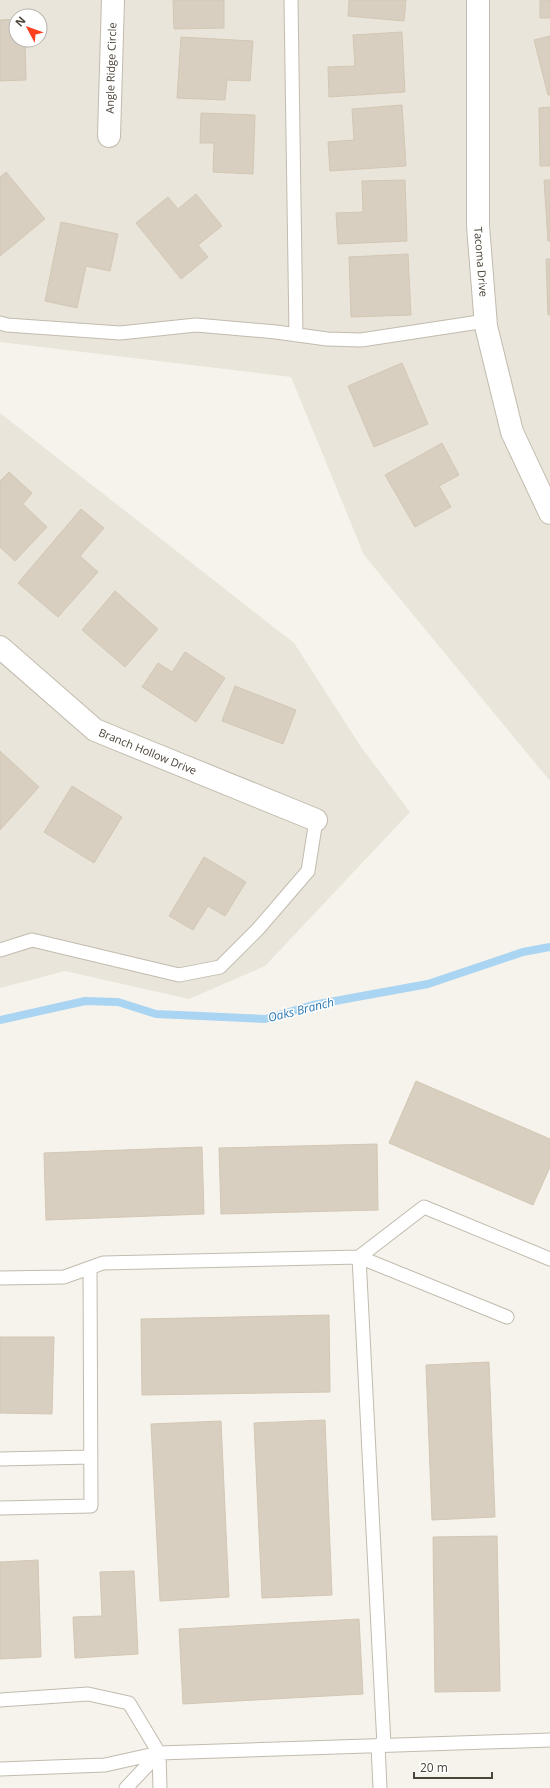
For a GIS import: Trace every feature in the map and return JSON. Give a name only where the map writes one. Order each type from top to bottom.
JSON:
[{"type":"street","name":"Angle Ridge Circle","points":[[109,136],[113,0]]},
{"type":"street","name":"Tacoma Drive","points":[[478,0],[478,226],[486,321],[512,432],[550,513]]},
{"type":"street","name":"Branch Hollow Drive","points":[[0,648],[95,730],[316,820]]},
{"type":"lane","points":[[291,0],[296,334]]},
{"type":"lane","points":[[0,322],[7,325],[120,333],[196,325],[296,334],[327,339],[361,340],[486,321]]},
{"type":"lane","points":[[0,950],[32,940],[179,975],[220,967],[258,929],[308,871],[316,820]]},
{"type":"lane","points":[[359,1257],[424,1207],[550,1259]]},
{"type":"lane","points":[[359,1257],[381,1745],[380,1788]]},
{"type":"lane","points":[[0,1278],[64,1277],[103,1262],[359,1257],[507,1317]]},
{"type":"lane","points":[[0,1508],[91,1506],[90,1268]]},
{"type":"lane","points":[[0,1458],[91,1458]]},
{"type":"lane","points":[[0,1700],[88,1694],[129,1703],[159,1753],[160,1788]]},
{"type":"lane","points":[[0,1769],[105,1765],[159,1753],[550,1740]]},
{"type":"lane","points":[[126,1788],[159,1753]]},
{"type":"shaded area","points":[[0,0],[550,0],[550,781],[364,555],[291,377],[0,342]]},
{"type":"shaded area","points":[[0,413],[294,643],[361,747],[410,812],[265,966],[189,999],[65,971],[0,988]]},
{"type":"building","points":[[173,0],[224,0],[224,28],[174,29]]},
{"type":"building","points":[[349,0],[406,0],[404,21],[348,16]]},
{"type":"building","points":[[540,0],[550,0],[550,18],[540,18]]},
{"type":"building","points":[[0,20],[8,20],[8,48],[25,48],[26,80],[0,81]]},
{"type":"building","points":[[402,32],[405,92],[329,97],[328,67],[355,66],[353,35]]},
{"type":"building","points":[[550,36],[550,95],[548,95],[534,40]]},
{"type":"building","points":[[181,37],[253,41],[250,81],[227,80],[225,100],[177,98]]},
{"type":"building","points":[[402,105],[406,166],[330,171],[328,142],[354,140],[352,109]]},
{"type":"building","points":[[550,107],[550,166],[540,166],[539,108]]},
{"type":"building","points":[[201,113],[255,115],[253,174],[213,172],[214,143],[200,143]]},
{"type":"building","points":[[6,172],[45,219],[0,256],[0,177]]},
{"type":"building","points":[[405,180],[407,241],[338,244],[336,213],[363,212],[362,181]]},
{"type":"building","points":[[544,180],[550,180],[550,241],[548,241]]},
{"type":"building","points":[[196,194],[222,226],[198,245],[208,257],[181,279],[136,223],[168,197],[178,209]]},
{"type":"building","points":[[61,222],[118,234],[110,271],[86,266],[77,308],[45,301]]},
{"type":"building","points":[[408,254],[411,315],[351,317],[349,257]]},
{"type":"building","points":[[546,259],[550,259],[550,314],[548,315]]},
{"type":"building","points":[[402,363],[428,424],[374,447],[348,386]]},
{"type":"building","points":[[442,443],[459,475],[439,486],[451,507],[415,527],[385,475]]},
{"type":"building","points":[[9,472],[32,493],[23,504],[47,527],[15,561],[0,547],[0,481]]},
{"type":"building","points":[[81,509],[104,528],[80,556],[98,572],[58,617],[18,583]]},
{"type":"building","points":[[115,591],[158,629],[125,667],[82,630]]},
{"type":"building","points":[[185,652],[225,678],[196,722],[142,687],[158,663],[172,672]]},
{"type":"building","points":[[235,686],[296,710],[283,744],[222,721]]},
{"type":"building","points":[[0,751],[39,787],[0,830]]},
{"type":"building","points":[[72,786],[122,817],[94,863],[44,832]]},
{"type":"building","points":[[204,857],[246,882],[225,916],[208,906],[193,930],[169,916]]},
{"type":"building","points":[[416,1081],[550,1139],[550,1167],[533,1205],[389,1143]]},
{"type":"building","points":[[377,1144],[378,1210],[221,1214],[219,1148]]},
{"type":"building","points":[[202,1147],[204,1214],[46,1220],[44,1153]]},
{"type":"building","points":[[329,1315],[330,1392],[142,1395],[141,1319]]},
{"type":"building","points":[[0,1337],[54,1337],[52,1414],[0,1413]]},
{"type":"building","points":[[489,1362],[495,1517],[432,1520],[426,1365]]},
{"type":"building","points":[[325,1420],[332,1595],[262,1598],[254,1423]]},
{"type":"building","points":[[221,1421],[229,1597],[160,1601],[151,1424]]},
{"type":"building","points":[[497,1536],[500,1691],[435,1692],[433,1537]]},
{"type":"building","points":[[38,1560],[41,1657],[0,1659],[0,1562]]},
{"type":"building","points":[[134,1571],[138,1654],[75,1658],[73,1617],[102,1616],[100,1572]]},
{"type":"building","points":[[359,1619],[363,1694],[183,1704],[179,1629]]},
{"type":"waterway","name":"Oaks Branch","points":[[0,1020],[85,1001],[118,1002],[156,1014],[265,1019],[313,1005],[428,984],[523,952],[550,947]]}]
